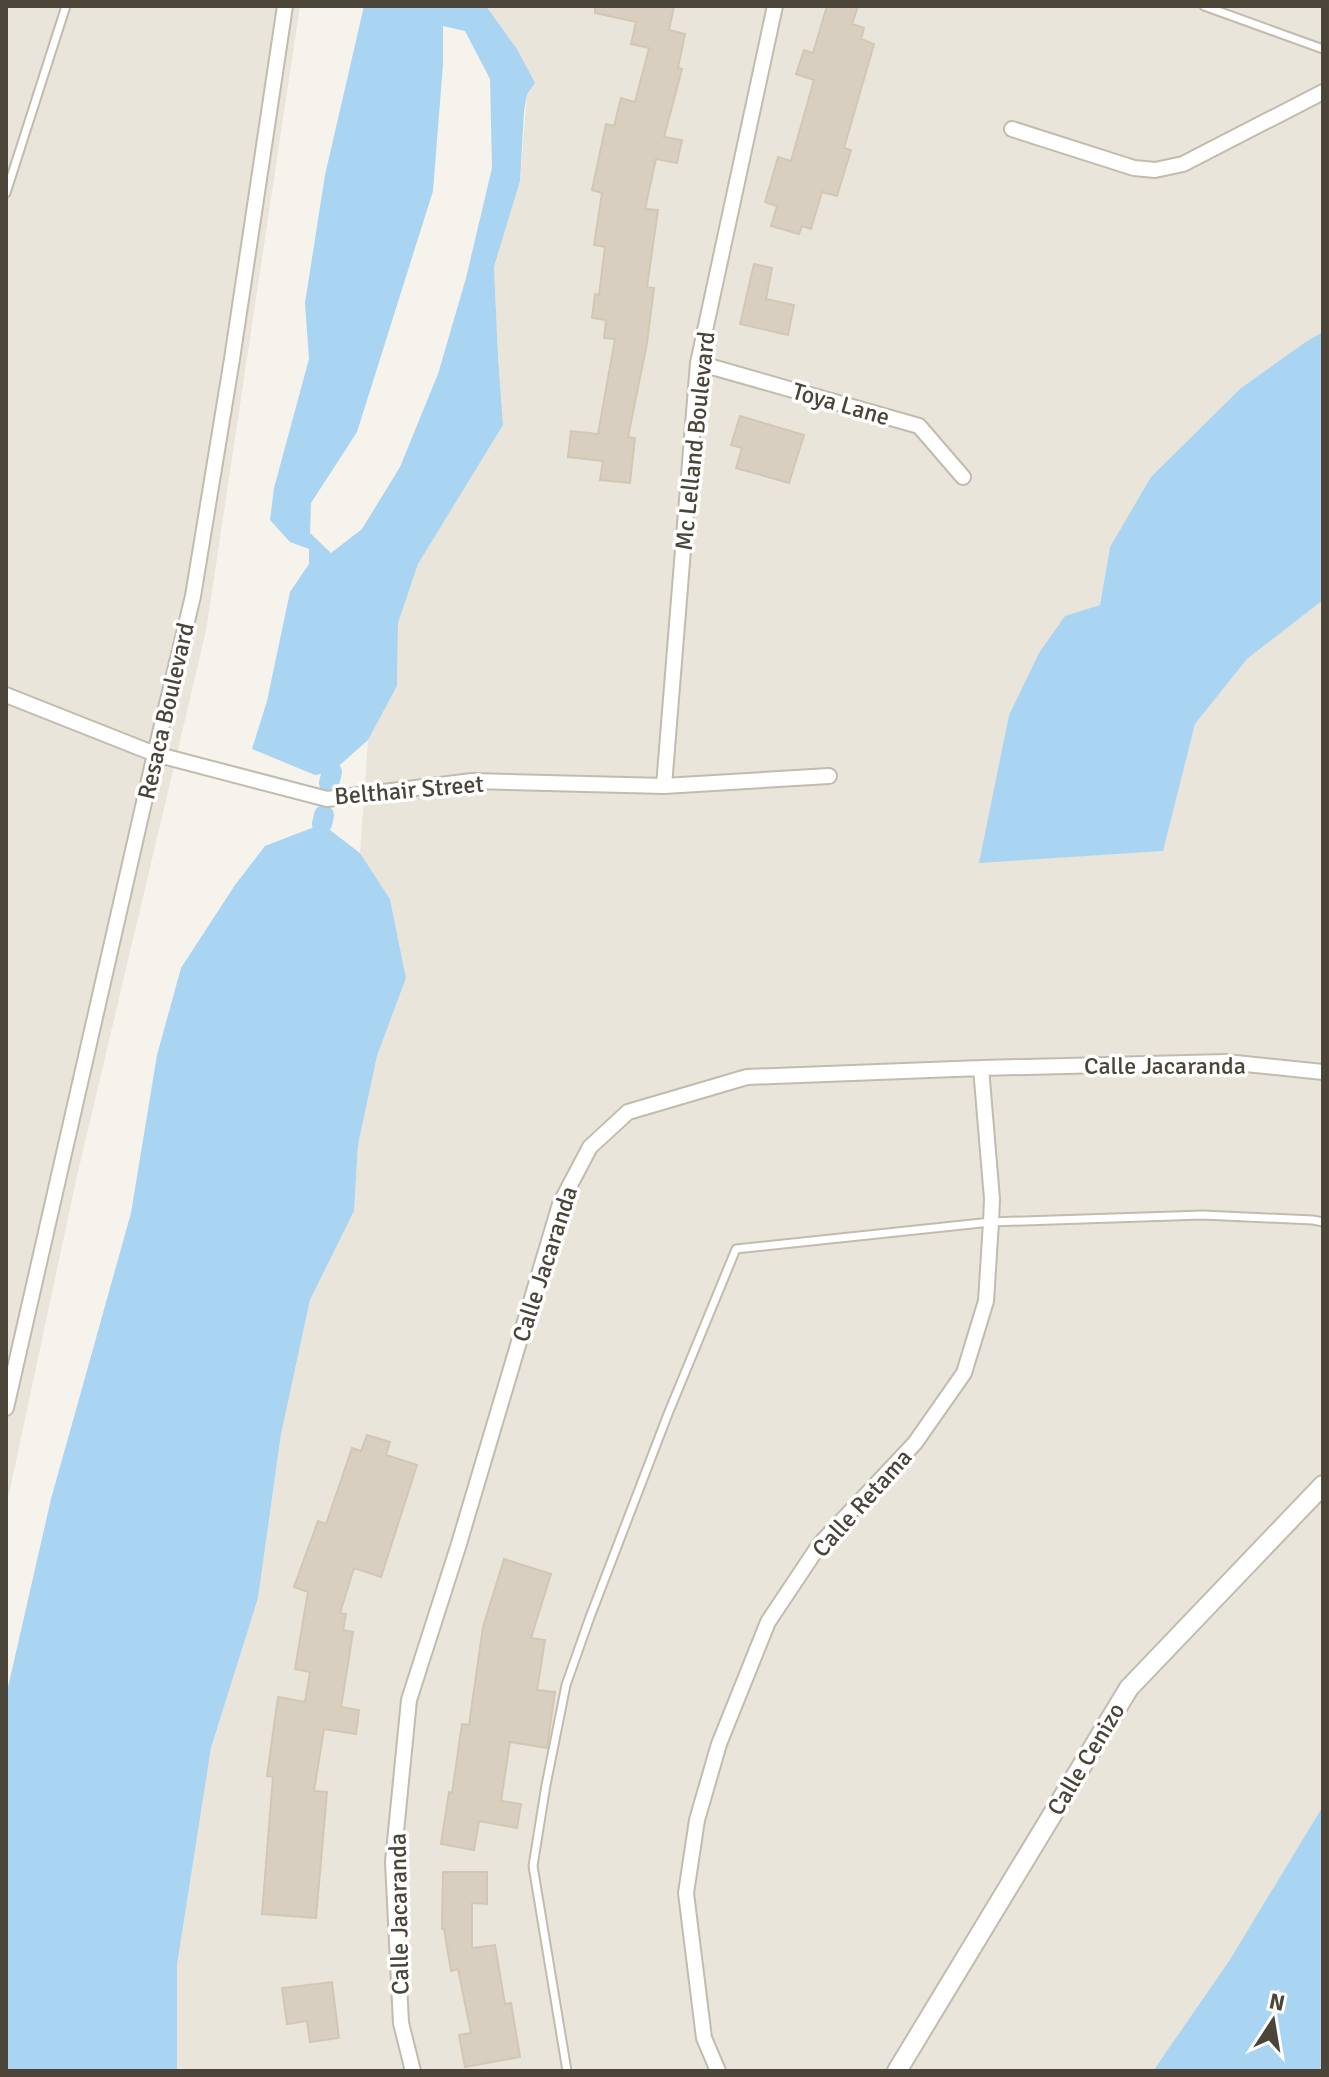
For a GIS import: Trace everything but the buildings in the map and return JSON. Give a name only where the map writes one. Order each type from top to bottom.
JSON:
[{"type":"street","name":"Resaca Boulevard","points":[[6,1408],[193,596],[285,6]]},
{"type":"street","name":"Mc Lelland Boulevard","points":[[664,786],[698,363],[775,6]]},
{"type":"street","points":[[1012,129],[1134,168],[1155,170],[1183,164],[1323,92]]},
{"type":"street","name":"Toya Lane","points":[[698,363],[919,426],[963,477]]},
{"type":"street","name":"Belthair Street","points":[[6,695],[155,754],[327,799],[472,781],[664,786],[829,776]]},
{"type":"street","name":"Calle Jacaranda","points":[[413,2071],[401,2023],[393,1862],[409,1700],[560,1204],[590,1147],[628,1112],[747,1077],[1226,1062],[1323,1072]]},
{"type":"street","name":"Calle Retama","points":[[718,2071],[704,2038],[686,1893],[697,1820],[719,1744],[768,1622],[820,1544],[915,1443],[964,1373],[986,1301],[991,1222],[992,1199],[981,1068]]},
{"type":"street","name":"Calle Cenizo","points":[[897,2071],[1129,1688],[1323,1485]]},
{"type":"lane","points":[[6,193],[66,6]]},
{"type":"lane","points":[[1204,6],[1323,49]]},
{"type":"lane","points":[[567,2071],[533,1866],[554,1742],[566,1685],[590,1617],[736,1249],[991,1222],[1203,1215],[1323,1222]]},
{"type":"shaded area","points":[[6,6],[300,6],[206,631],[77,1176],[6,1508]]},
{"type":"shaded area","points":[[486,6],[1323,6],[1323,332],[1241,388],[1110,547],[1100,605],[1039,653],[1009,715],[980,862],[1162,851],[1195,724],[1247,659],[1323,600],[1323,1806],[1229,1961],[1153,2071],[177,2071],[177,1965],[211,1748],[258,1598],[281,1434],[310,1300],[354,1211],[358,1145],[377,1056],[406,978],[390,899],[360,853],[368,740],[397,686],[398,623],[418,564],[503,425],[494,267],[520,181],[527,94],[517,49]]},
{"type":"water","points":[[364,6],[486,6],[517,49],[535,83],[527,94],[524,111],[520,181],[494,267],[503,425],[418,564],[398,623],[397,686],[368,740],[332,772],[315,775],[252,749],[267,701],[290,592],[309,564],[309,549],[290,542],[270,520],[274,488],[309,359],[305,303],[325,175]],"holes":[[[443,26],[465,31],[490,79],[492,168],[466,278],[438,374],[400,467],[362,529],[331,553],[310,533],[311,503],[357,432],[433,191]]]},
{"type":"water","points":[[1323,332],[1323,600],[1247,659],[1195,724],[1163,851],[979,863],[1009,715],[1039,653],[1065,616],[1100,605],[1110,547],[1151,477],[1241,388]]},
{"type":"water","points":[[322,824],[360,853],[390,899],[406,978],[377,1056],[358,1145],[354,1211],[310,1300],[281,1434],[258,1598],[211,1748],[177,1965],[177,2071],[6,2071],[6,1696],[51,1499],[131,1213],[157,1055],[181,968],[235,885],[265,846]]},
{"type":"water","points":[[1323,1806],[1323,2071],[1153,2071],[1229,1961]]},
{"type":"waterway","points":[[329,783],[332,772]]},
{"type":"waterway","points":[[322,824],[324,815]]}]
